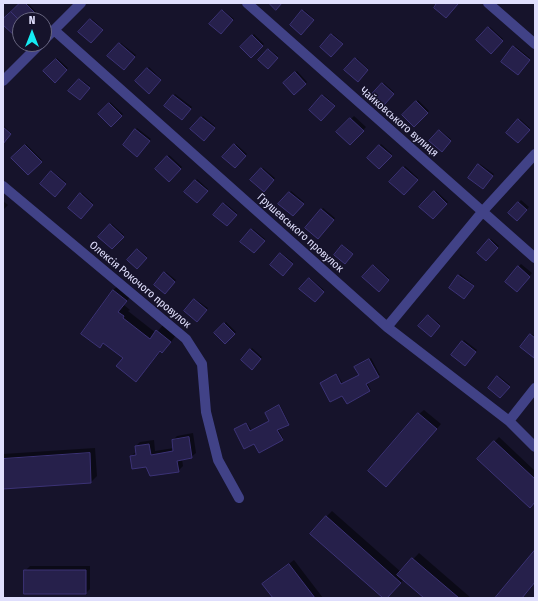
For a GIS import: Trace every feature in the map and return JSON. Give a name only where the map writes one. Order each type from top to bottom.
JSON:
[{"type":"street","points":[[54,30],[81,3]]},
{"type":"street","name":"Чайковського вулиця","points":[[247,3],[535,258]]},
{"type":"street","points":[[488,3],[535,44]]},
{"type":"street","name":"Грушевського провулок","points":[[54,30],[387,326],[509,421],[535,447]]},
{"type":"street","points":[[3,81],[32,52]]},
{"type":"street","points":[[387,326],[483,211],[535,154]]},
{"type":"street","name":"Олексія Рокочого провулок","points":[[3,186],[186,339],[202,364],[206,412],[218,460],[239,498]]},
{"type":"street","points":[[509,421],[535,388]]},
{"type":"building","points":[[20,3],[25,3],[34,12],[12,13],[11,12]]},
{"type":"building","points":[[269,3],[282,3],[276,10]]},
{"type":"building","points":[[437,3],[458,4],[446,18],[434,8]]},
{"type":"building","points":[[222,10],[233,20],[221,34],[209,24]]},
{"type":"building","points":[[302,10],[314,20],[301,35],[290,25]]},
{"type":"building","points":[[11,12],[12,13],[12,33],[3,25],[3,19]]},
{"type":"building","points":[[90,19],[103,30],[91,43],[78,32]]},
{"type":"building","points":[[488,27],[503,41],[491,54],[476,40]]},
{"type":"building","points":[[331,34],[343,44],[331,57],[320,47]]},
{"type":"building","points":[[252,35],[263,46],[251,58],[240,47]]},
{"type":"building","points":[[119,43],[135,57],[124,70],[107,56]]},
{"type":"building","points":[[513,46],[530,60],[518,75],[501,62]]},
{"type":"building","points":[[268,49],[278,58],[268,69],[258,60]]},
{"type":"building","points":[[355,58],[368,70],[358,82],[344,70]]},
{"type":"building","points":[[56,59],[67,70],[55,83],[43,71]]},
{"type":"building","points":[[147,68],[161,80],[149,94],[135,81]]},
{"type":"building","points":[[295,72],[306,84],[294,95],[283,83]]},
{"type":"building","points":[[79,79],[90,88],[80,100],[68,91]]},
{"type":"building","points":[[382,83],[394,94],[384,105],[372,94]]},
{"type":"building","points":[[173,95],[191,109],[182,120],[164,106]]},
{"type":"building","points":[[322,95],[335,106],[321,121],[309,110]]},
{"type":"building","points":[[416,101],[428,113],[414,127],[402,115]]},
{"type":"building","points":[[109,103],[122,116],[111,127],[98,114]]},
{"type":"building","points":[[201,117],[215,128],[204,141],[190,129]]},
{"type":"building","points":[[350,118],[364,131],[350,145],[336,132]]},
{"type":"building","points":[[518,119],[530,130],[518,143],[506,133]]},
{"type":"building","points":[[3,127],[11,134],[3,144]]},
{"type":"building","points":[[135,129],[150,141],[137,157],[123,145]]},
{"type":"building","points":[[439,130],[451,141],[442,152],[429,141]]},
{"type":"building","points":[[234,144],[246,156],[235,168],[222,157]]},
{"type":"building","points":[[25,145],[42,162],[28,175],[11,158]]},
{"type":"building","points":[[379,145],[392,156],[379,169],[367,158]]},
{"type":"building","points":[[167,156],[181,169],[169,182],[155,169]]},
{"type":"building","points":[[478,164],[493,176],[483,189],[468,178]]},
{"type":"building","points":[[403,167],[418,180],[404,195],[389,182]]},
{"type":"building","points":[[261,168],[274,180],[264,192],[250,180]]},
{"type":"building","points":[[51,171],[66,184],[55,197],[40,184]]},
{"type":"building","points":[[195,180],[208,191],[197,203],[184,192]]},
{"type":"building","points":[[434,191],[447,204],[433,219],[419,207]]},
{"type":"building","points":[[289,192],[304,204],[293,216],[278,204]]},
{"type":"building","points":[[80,193],[93,205],[81,219],[68,208]]},
{"type":"building","points":[[518,202],[527,210],[517,221],[508,213]]},
{"type":"building","points":[[223,203],[237,215],[227,226],[213,215]]},
{"type":"building","points":[[321,209],[334,220],[318,239],[305,228]]},
{"type":"building","points":[[110,224],[124,237],[112,249],[98,237]]},
{"type":"building","points":[[251,229],[265,241],[254,253],[240,242]]},
{"type":"building","points":[[489,239],[498,248],[486,261],[477,253]]},
{"type":"building","points":[[342,245],[353,254],[345,264],[334,255]]},
{"type":"building","points":[[137,249],[147,258],[137,269],[127,260]]},
{"type":"building","points":[[280,253],[293,264],[283,276],[270,265]]},
{"type":"building","points":[[373,265],[389,280],[379,292],[362,277]]},
{"type":"building","points":[[518,266],[530,277],[517,292],[505,282]]},
{"type":"building","points":[[164,272],[175,282],[165,294],[154,285]]},
{"type":"building","points":[[458,275],[474,286],[464,299],[449,288]]},
{"type":"building","points":[[309,278],[324,292],[315,302],[299,289]]},
{"type":"building","points":[[113,290],[127,301],[118,312],[124,316],[123,318],[150,339],[156,330],[171,342],[162,353],[160,351],[136,382],[116,366],[123,358],[103,343],[100,348],[81,334]]},
{"type":"building","points":[[194,299],[207,310],[197,322],[184,311]]},
{"type":"building","points":[[428,315],[440,326],[431,337],[418,326]]},
{"type":"building","points":[[224,323],[235,334],[225,344],[214,333]]},
{"type":"building","points":[[530,334],[535,338],[534,358],[520,347]]},
{"type":"building","points":[[462,341],[476,352],[465,366],[451,355]]},
{"type":"building","points":[[250,349],[261,359],[252,370],[241,360]]},
{"type":"building","points":[[369,359],[379,377],[366,384],[370,391],[347,404],[342,396],[330,402],[320,383],[336,374],[341,384],[359,375],[354,367]]},
{"type":"building","points":[[497,376],[510,387],[500,398],[488,388]]},
{"type":"building","points":[[279,405],[289,425],[277,430],[283,440],[259,453],[254,444],[244,449],[234,429],[246,423],[250,431],[269,421],[265,413]]},
{"type":"building","points":[[418,413],[437,429],[386,487],[368,471]]},
{"type":"building","points":[[189,437],[192,458],[177,461],[179,472],[150,476],[146,467],[132,469],[130,456],[136,455],[135,446],[149,444],[151,455],[173,451],[172,440]]},
{"type":"building","points":[[494,441],[535,479],[535,502],[530,508],[477,459]]},
{"type":"building","points":[[90,453],[91,483],[3,489],[3,459]]},
{"type":"building","points":[[326,516],[401,583],[387,598],[383,598],[310,534]]},
{"type":"building","points":[[535,550],[535,582],[522,598],[495,598]]},
{"type":"building","points":[[412,558],[459,598],[424,598],[397,575]]},
{"type":"building","points":[[289,564],[315,598],[273,598],[262,584]]},
{"type":"building","points":[[24,570],[86,570],[86,594],[24,594]]}]
